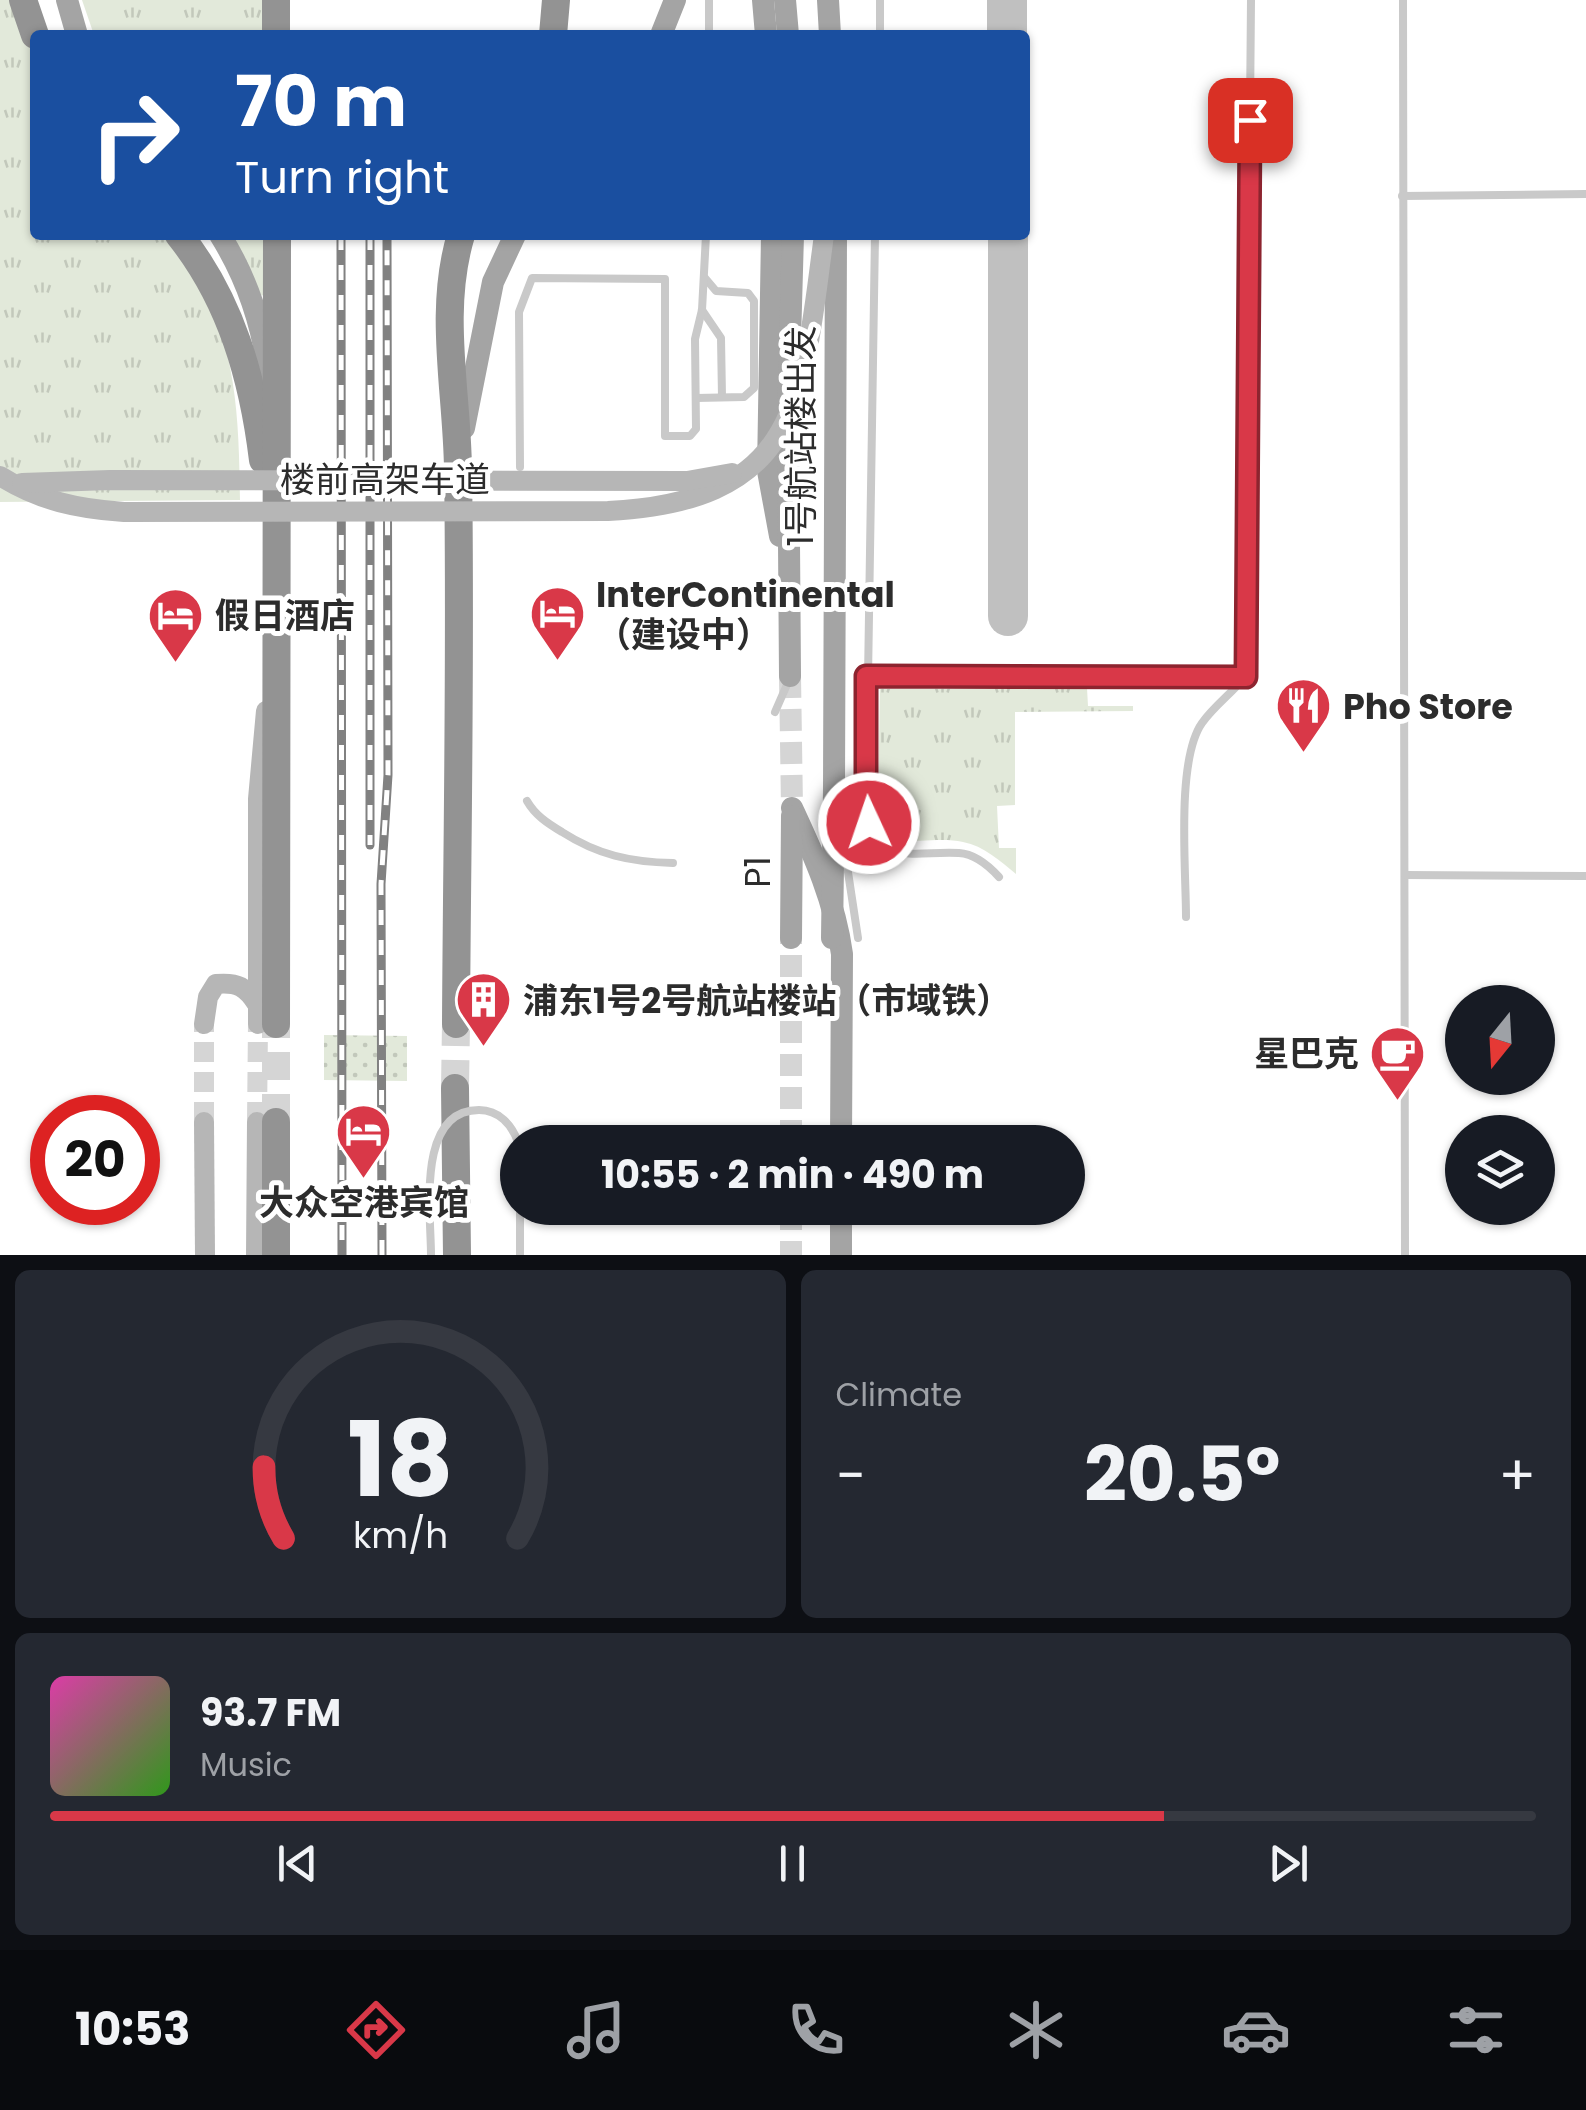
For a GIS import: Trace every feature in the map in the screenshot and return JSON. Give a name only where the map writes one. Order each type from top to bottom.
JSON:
[{"type":"highway","points":[[23,0],[33,30]]},
{"type":"highway","points":[[276,0],[276,30]]},
{"type":"highway","points":[[553,30],[556,0]]},
{"type":"highway","points":[[182,240],[216,290],[251,386],[278,582]]},
{"type":"highway","points":[[264,1017],[277,645],[277,240]]},
{"type":"highway","points":[[456,1024],[458,466],[449,311],[452,270],[460,240]]},
{"type":"highway","points":[[456,1088],[456,1255]]},
{"type":"highway","points":[[266,1122],[276,1255]]},
{"type":"main road","points":[[66,0],[75,30]]},
{"type":"main road","points":[[663,30],[675,0]]},
{"type":"main road","points":[[762,0],[765,30]]},
{"type":"main road","points":[[785,0],[788,30]]},
{"type":"main road","points":[[828,0],[830,30]]},
{"type":"main road","points":[[842,30],[843,0]]},
{"type":"main road","points":[[223,240],[239,266],[256,315],[268,370],[278,479]]},
{"type":"main road","points":[[458,466],[494,282],[513,240]]},
{"type":"main road","points":[[772,240],[768,472],[789,578]]},
{"type":"main road","points":[[790,676],[788,411],[793,240]]},
{"type":"main road","name":"1号航站楼出发","points":[[832,938],[836,240]]},
{"type":"main road","points":[[772,328],[788,411]]},
{"type":"main road","name":"P1","points":[[791,938],[792,808],[822,872],[842,954],[841,1125]]},
{"type":"main road","points":[[841,1225],[841,1255]]},
{"type":"street","name":"楼前高架车道","points":[[5,479],[70,506],[124,512],[608,511],[685,502],[727,485],[755,466],[780,434],[805,373],[823,240]]},
{"type":"street","name":"楼前高架车道","points":[[5,479],[687,481],[755,466]]},
{"type":"street","points":[[204,1024],[208,996],[216,984],[233,982],[247,988],[264,1017]]},
{"type":"street","points":[[204,1122],[204,1255]]},
{"type":"street","points":[[256,1255],[266,1122]]},
{"type":"lane","points":[[709,0],[709,30]]},
{"type":"lane","points":[[880,0],[880,30]]},
{"type":"lane","points":[[1186,917],[1186,775],[1192,742],[1202,722],[1246,677],[1251,0]]},
{"type":"lane","points":[[1402,0],[1405,1255]]},
{"type":"lane","points":[[1402,196],[1586,194]]},
{"type":"lane","points":[[520,467],[519,312],[532,278],[665,279],[665,436],[690,436],[696,429],[696,339],[706,278],[706,240]]},
{"type":"lane","points":[[875,240],[866,676],[869,823],[878,837],[903,854],[971,856],[999,878]]},
{"type":"lane","points":[[696,398],[749,396],[754,388],[754,301],[748,294],[716,292],[706,278]]},
{"type":"lane","points":[[702,310],[722,338],[722,398]]},
{"type":"lane","points":[[774,712],[790,676]]},
{"type":"lane","points":[[866,676],[1246,677]]},
{"type":"lane","points":[[834,788],[858,938]]},
{"type":"lane","points":[[526,801],[542,820],[591,850],[616,858],[673,863]]},
{"type":"lane","points":[[1405,875],[1586,876]]},
{"type":"lane","points":[[431,1255],[433,1153],[444,1124],[466,1111],[488,1110],[508,1125]]},
{"type":"lane","points":[[520,1225],[520,1255]]},
{"type":"green space","points":[[0,0],[17,0],[30,42],[30,240],[168,240],[187,262],[208,298],[227,354],[236,411],[240,500],[0,502]]},
{"type":"green space","points":[[82,0],[263,0],[263,30],[92,30]]},
{"type":"green space","points":[[235,240],[264,240],[264,295],[258,296]]},
{"type":"green space","points":[[1087,688],[1088,706],[1133,706],[1133,711],[1015,712],[1015,805],[997,806],[999,848],[1016,848],[1016,874],[971,844],[902,838],[885,823],[878,808],[880,689]]},
{"type":"green space","points":[[324,1035],[407,1036],[407,1081],[324,1080]]},
{"type":"taxiway","points":[[1007,0],[1007,30]]},
{"type":"taxiway","points":[[1008,240],[1008,616]]},
{"type":"tunnel","points":[[790,676],[792,808]]},
{"type":"tunnel","points":[[791,938],[791,1125]]},
{"type":"tunnel","points":[[204,1024],[204,1122]]},
{"type":"tunnel","points":[[257,1122],[258,1024]]},
{"type":"tunnel","points":[[276,1024],[276,1122]]},
{"type":"tunnel","points":[[455,1088],[456,1024]]},
{"type":"tunnel","points":[[791,1225],[791,1255]]},
{"type":"railway","points":[[341,240],[342,1255]]},
{"type":"railway","points":[[370,240],[370,845]]},
{"type":"railway","points":[[382,1255],[381,884],[388,775],[387,240]]},
{"type":"place","name":"InterContinental （建设中）","points":[[557,663]]},
{"type":"place","name":"假日酒店","points":[[176,664]]},
{"type":"place","name":"Pho Store","points":[[1304,755]]},
{"type":"place","name":"浦东1号2号航站楼站（市域铁）","points":[[484,1049]]},
{"type":"place","name":"星巴克","points":[[1398,1102]]},
{"type":"place","name":"大众空港宾馆","points":[[364,1180]]},
{"type":"route","points":[[869,823],[866,676],[1246,677],[1250,120]]}]
